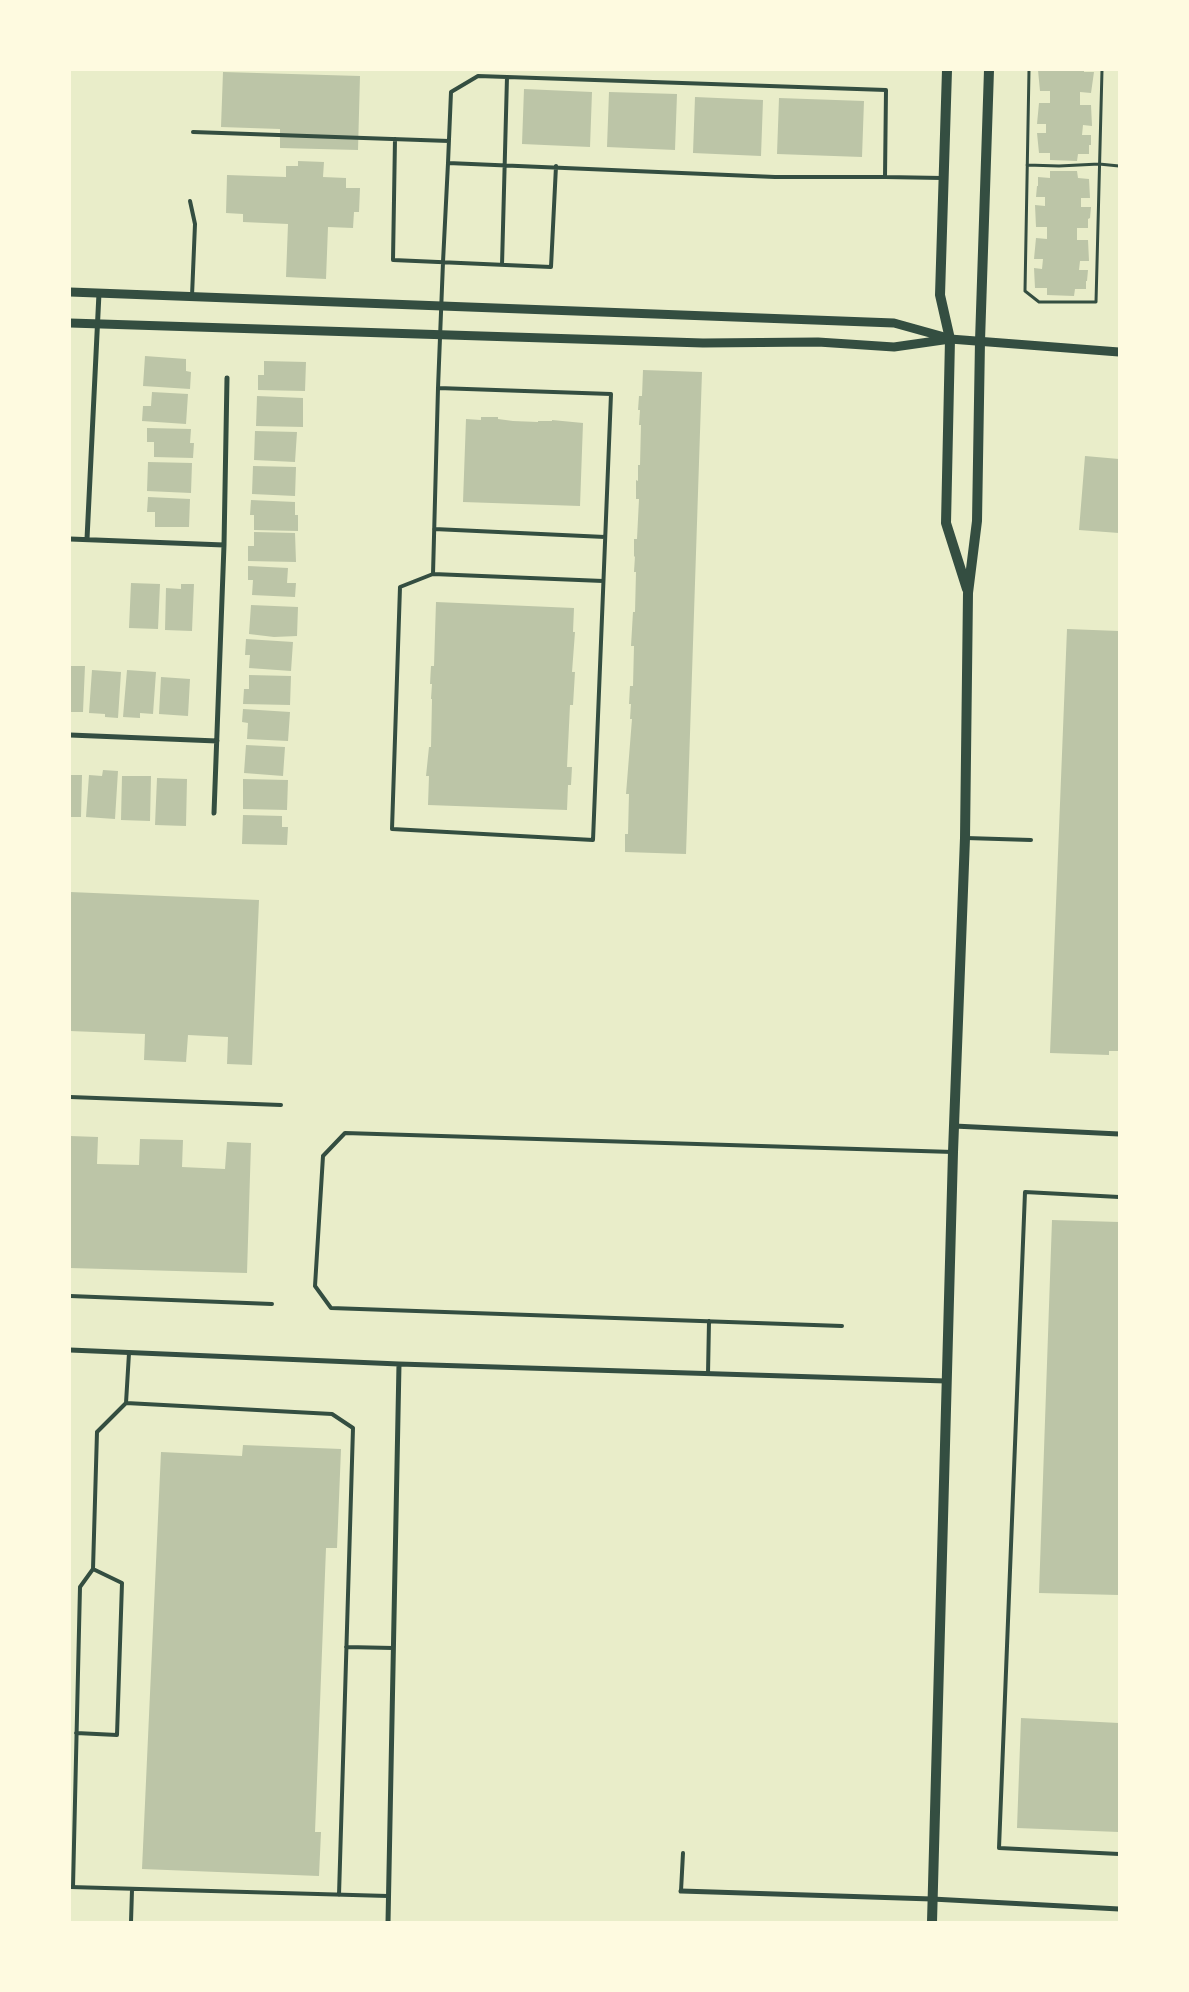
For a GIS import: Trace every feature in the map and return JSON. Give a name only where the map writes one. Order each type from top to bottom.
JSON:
[{"type":"main road","points":[[947,70],[940,295],[950,339],[946,523],[968,593]]},
{"type":"main road","points":[[932,1922],[953,1152],[965,838],[968,593],[977,521],[980,341],[989,70]]},
{"type":"street","points":[[70,292],[894,323],[950,339]]},
{"type":"street","points":[[87,539],[99,293]]},
{"type":"street","points":[[70,324],[703,343],[818,342],[894,347],[950,339],[1119,352]]},
{"type":"street","points":[[214,813],[224,545],[227,378]]},
{"type":"street","points":[[70,539],[224,545]]},
{"type":"street","points":[[70,735],[217,741]]},
{"type":"street","points":[[954,1126],[1119,1134]]},
{"type":"street","points":[[70,1350],[399,1364],[947,1381]]},
{"type":"street","points":[[388,1922],[399,1364]]},
{"type":"street","points":[[681,1891],[932,1899],[1119,1909]]},
{"type":"lane","points":[[433,574],[438,388],[451,92],[478,76],[886,90],[884,176]]},
{"type":"lane","points":[[502,265],[508,77]]},
{"type":"lane","points":[[193,132],[449,141]]},
{"type":"lane","points":[[395,139],[393,260],[551,267],[556,166]]},
{"type":"lane","points":[[448,163],[775,176],[944,178]]},
{"type":"lane","points":[[190,201],[195,224],[192,297]]},
{"type":"lane","points":[[438,388],[611,394],[593,840],[392,829],[400,587],[433,574],[603,581]]},
{"type":"lane","points":[[434,529],[605,537]]},
{"type":"lane","points":[[965,838],[1031,840]]},
{"type":"lane","points":[[70,1097],[281,1105]]},
{"type":"lane","points":[[842,1326],[331,1308],[316,1286],[323,1156],[345,1134],[953,1152]]},
{"type":"lane","points":[[1119,1197],[1025,1192],[1000,1848],[1119,1854]]},
{"type":"lane","points":[[70,1296],[272,1304]]},
{"type":"lane","points":[[708,1374],[709,1321]]},
{"type":"lane","points":[[129,1353],[126,1403],[96,1432],[93,1569],[80,1587],[71,1887],[388,1896]]},
{"type":"lane","points":[[126,1403],[332,1414],[353,1428],[339,1895]]},
{"type":"lane","points":[[76,1733],[117,1735],[122,1583],[93,1569]]},
{"type":"lane","points":[[346,1646],[393,1648]]},
{"type":"lane","points":[[681,1891],[683,1853]]},
{"type":"lane","points":[[131,1922],[132,1890]]},
{"type":"path","points":[[1029,70],[1025,291],[1039,302],[1096,302],[1102,70]]},
{"type":"path","points":[[1027,165],[1099,164],[1119,166]]},
{"type":"building","points":[[1038,70],[1084,70],[1084,72],[1094,72],[1091,93],[1080,92],[1080,105],[1091,105],[1092,126],[1083,125],[1082,135],[1091,135],[1091,145],[1089,145],[1089,154],[1078,154],[1077,161],[1050,160],[1050,153],[1039,153],[1037,133],[1046,133],[1046,124],[1037,124],[1039,103],[1050,103],[1050,91],[1040,91]]},
{"type":"building","points":[[223,72],[360,76],[358,150],[280,148],[280,129],[221,127]]},
{"type":"building","points":[[524,89],[592,92],[590,147],[522,144]]},
{"type":"building","points":[[609,92],[677,94],[675,150],[607,147]]},
{"type":"building","points":[[695,97],[763,100],[761,156],[693,153]]},
{"type":"building","points":[[779,98],[864,101],[862,157],[777,154]]},
{"type":"building","points":[[298,161],[324,162],[323,177],[346,178],[346,188],[360,188],[359,212],[354,212],[353,228],[328,227],[326,279],[286,277],[288,224],[243,222],[243,214],[226,213],[227,175],[286,177],[286,166],[298,166]]},
{"type":"building","points":[[1050,171],[1077,171],[1078,178],[1089,179],[1090,198],[1081,198],[1081,207],[1091,207],[1088,228],[1077,228],[1077,240],[1088,240],[1089,261],[1080,261],[1079,270],[1088,270],[1086,289],[1075,289],[1074,296],[1047,295],[1047,288],[1035,288],[1034,268],[1042,269],[1043,259],[1034,259],[1036,238],[1047,239],[1047,227],[1036,227],[1035,205],[1045,206],[1045,197],[1036,197],[1038,177],[1050,178]]},
{"type":"building","points":[[145,356],[186,359],[186,371],[191,372],[190,389],[143,386]]},
{"type":"building","points":[[264,361],[306,362],[305,391],[258,390],[258,375],[264,375]]},
{"type":"building","points":[[643,370],[702,372],[686,854],[625,852],[625,834],[628,834],[629,794],[626,794],[632,719],[630,719],[631,704],[629,704],[630,686],[633,686],[634,646],[631,646],[633,612],[635,612],[636,572],[634,572],[634,539],[637,539],[639,499],[636,499],[636,480],[638,481],[638,465],[640,465],[641,425],[639,425],[640,410],[638,410],[639,396],[642,396]]},
{"type":"building","points":[[152,392],[188,394],[186,424],[142,421],[143,406],[151,406]]},
{"type":"building","points":[[257,396],[303,398],[303,427],[256,426]]},
{"type":"building","points":[[481,417],[498,417],[498,419],[513,421],[538,422],[552,420],[583,423],[580,506],[463,502],[466,419],[481,420]]},
{"type":"building","points":[[147,428],[191,429],[190,443],[194,443],[193,458],[154,457],[154,442],[147,442]]},
{"type":"building","points":[[255,431],[297,432],[295,462],[254,460]]},
{"type":"building","points":[[1085,456],[1119,459],[1119,533],[1079,530]]},
{"type":"building","points":[[148,462],[192,463],[191,493],[147,491]]},
{"type":"building","points":[[253,466],[296,467],[295,496],[252,494]]},
{"type":"building","points":[[148,497],[190,499],[189,527],[155,527],[155,512],[147,512]]},
{"type":"building","points":[[251,500],[295,502],[295,515],[298,515],[298,531],[254,530],[254,515],[250,515]]},
{"type":"building","points":[[254,532],[295,533],[296,562],[248,561],[248,546],[254,546]]},
{"type":"building","points":[[248,566],[288,568],[287,583],[296,583],[295,597],[252,595],[253,580],[248,580]]},
{"type":"building","points":[[131,583],[160,584],[158,629],[129,628]]},
{"type":"building","points":[[181,584],[194,584],[192,631],[165,630],[166,588],[181,589]]},
{"type":"building","points":[[436,602],[574,608],[573,632],[575,632],[572,672],[575,672],[573,705],[570,705],[567,767],[572,767],[571,785],[568,785],[567,810],[428,805],[429,776],[426,776],[429,747],[431,747],[432,684],[430,684],[431,666],[434,666]]},
{"type":"building","points":[[251,605],[298,607],[297,636],[274,637],[249,634]]},
{"type":"building","points":[[1067,629],[1119,631],[1119,1051],[1109,1051],[1109,1055],[1050,1053]]},
{"type":"building","points":[[246,639],[293,642],[291,671],[249,668],[250,655],[245,655]]},
{"type":"building","points":[[70,666],[85,666],[83,712],[70,712]]},
{"type":"building","points":[[92,670],[121,672],[118,718],[105,717],[105,714],[89,713]]},
{"type":"building","points":[[127,670],[156,672],[153,714],[140,713],[140,718],[123,717]]},
{"type":"building","points":[[249,675],[291,676],[290,705],[243,704],[244,689],[249,689]]},
{"type":"building","points":[[161,677],[190,679],[188,716],[159,714]]},
{"type":"building","points":[[243,709],[290,712],[288,741],[247,739],[248,723],[242,722]]},
{"type":"building","points":[[246,745],[285,747],[283,776],[244,773]]},
{"type":"building","points":[[103,770],[118,771],[115,819],[86,817],[89,775],[102,776]]},
{"type":"building","points":[[70,775],[82,775],[81,817],[70,817]]},
{"type":"building","points":[[122,776],[151,776],[150,821],[121,820]]},
{"type":"building","points":[[157,778],[187,779],[186,826],[155,825]]},
{"type":"building","points":[[243,779],[288,780],[287,810],[243,809]]},
{"type":"building","points":[[243,815],[282,816],[282,827],[288,827],[287,845],[242,844]]},
{"type":"building","points":[[70,892],[259,900],[252,1065],[227,1064],[228,1037],[188,1035],[186,1062],[144,1060],[145,1034],[70,1031]]},
{"type":"building","points":[[70,1136],[98,1137],[97,1164],[139,1165],[140,1139],[183,1140],[182,1167],[225,1169],[227,1142],[251,1143],[247,1273],[70,1268]]},
{"type":"building","points":[[1052,1220],[1119,1222],[1119,1595],[1039,1593]]},
{"type":"building","points":[[243,1445],[341,1449],[337,1548],[326,1548],[315,1832],[321,1832],[319,1876],[142,1869],[161,1452],[242,1456]]},
{"type":"building","points":[[1021,1718],[1119,1723],[1119,1832],[1017,1828]]}]
